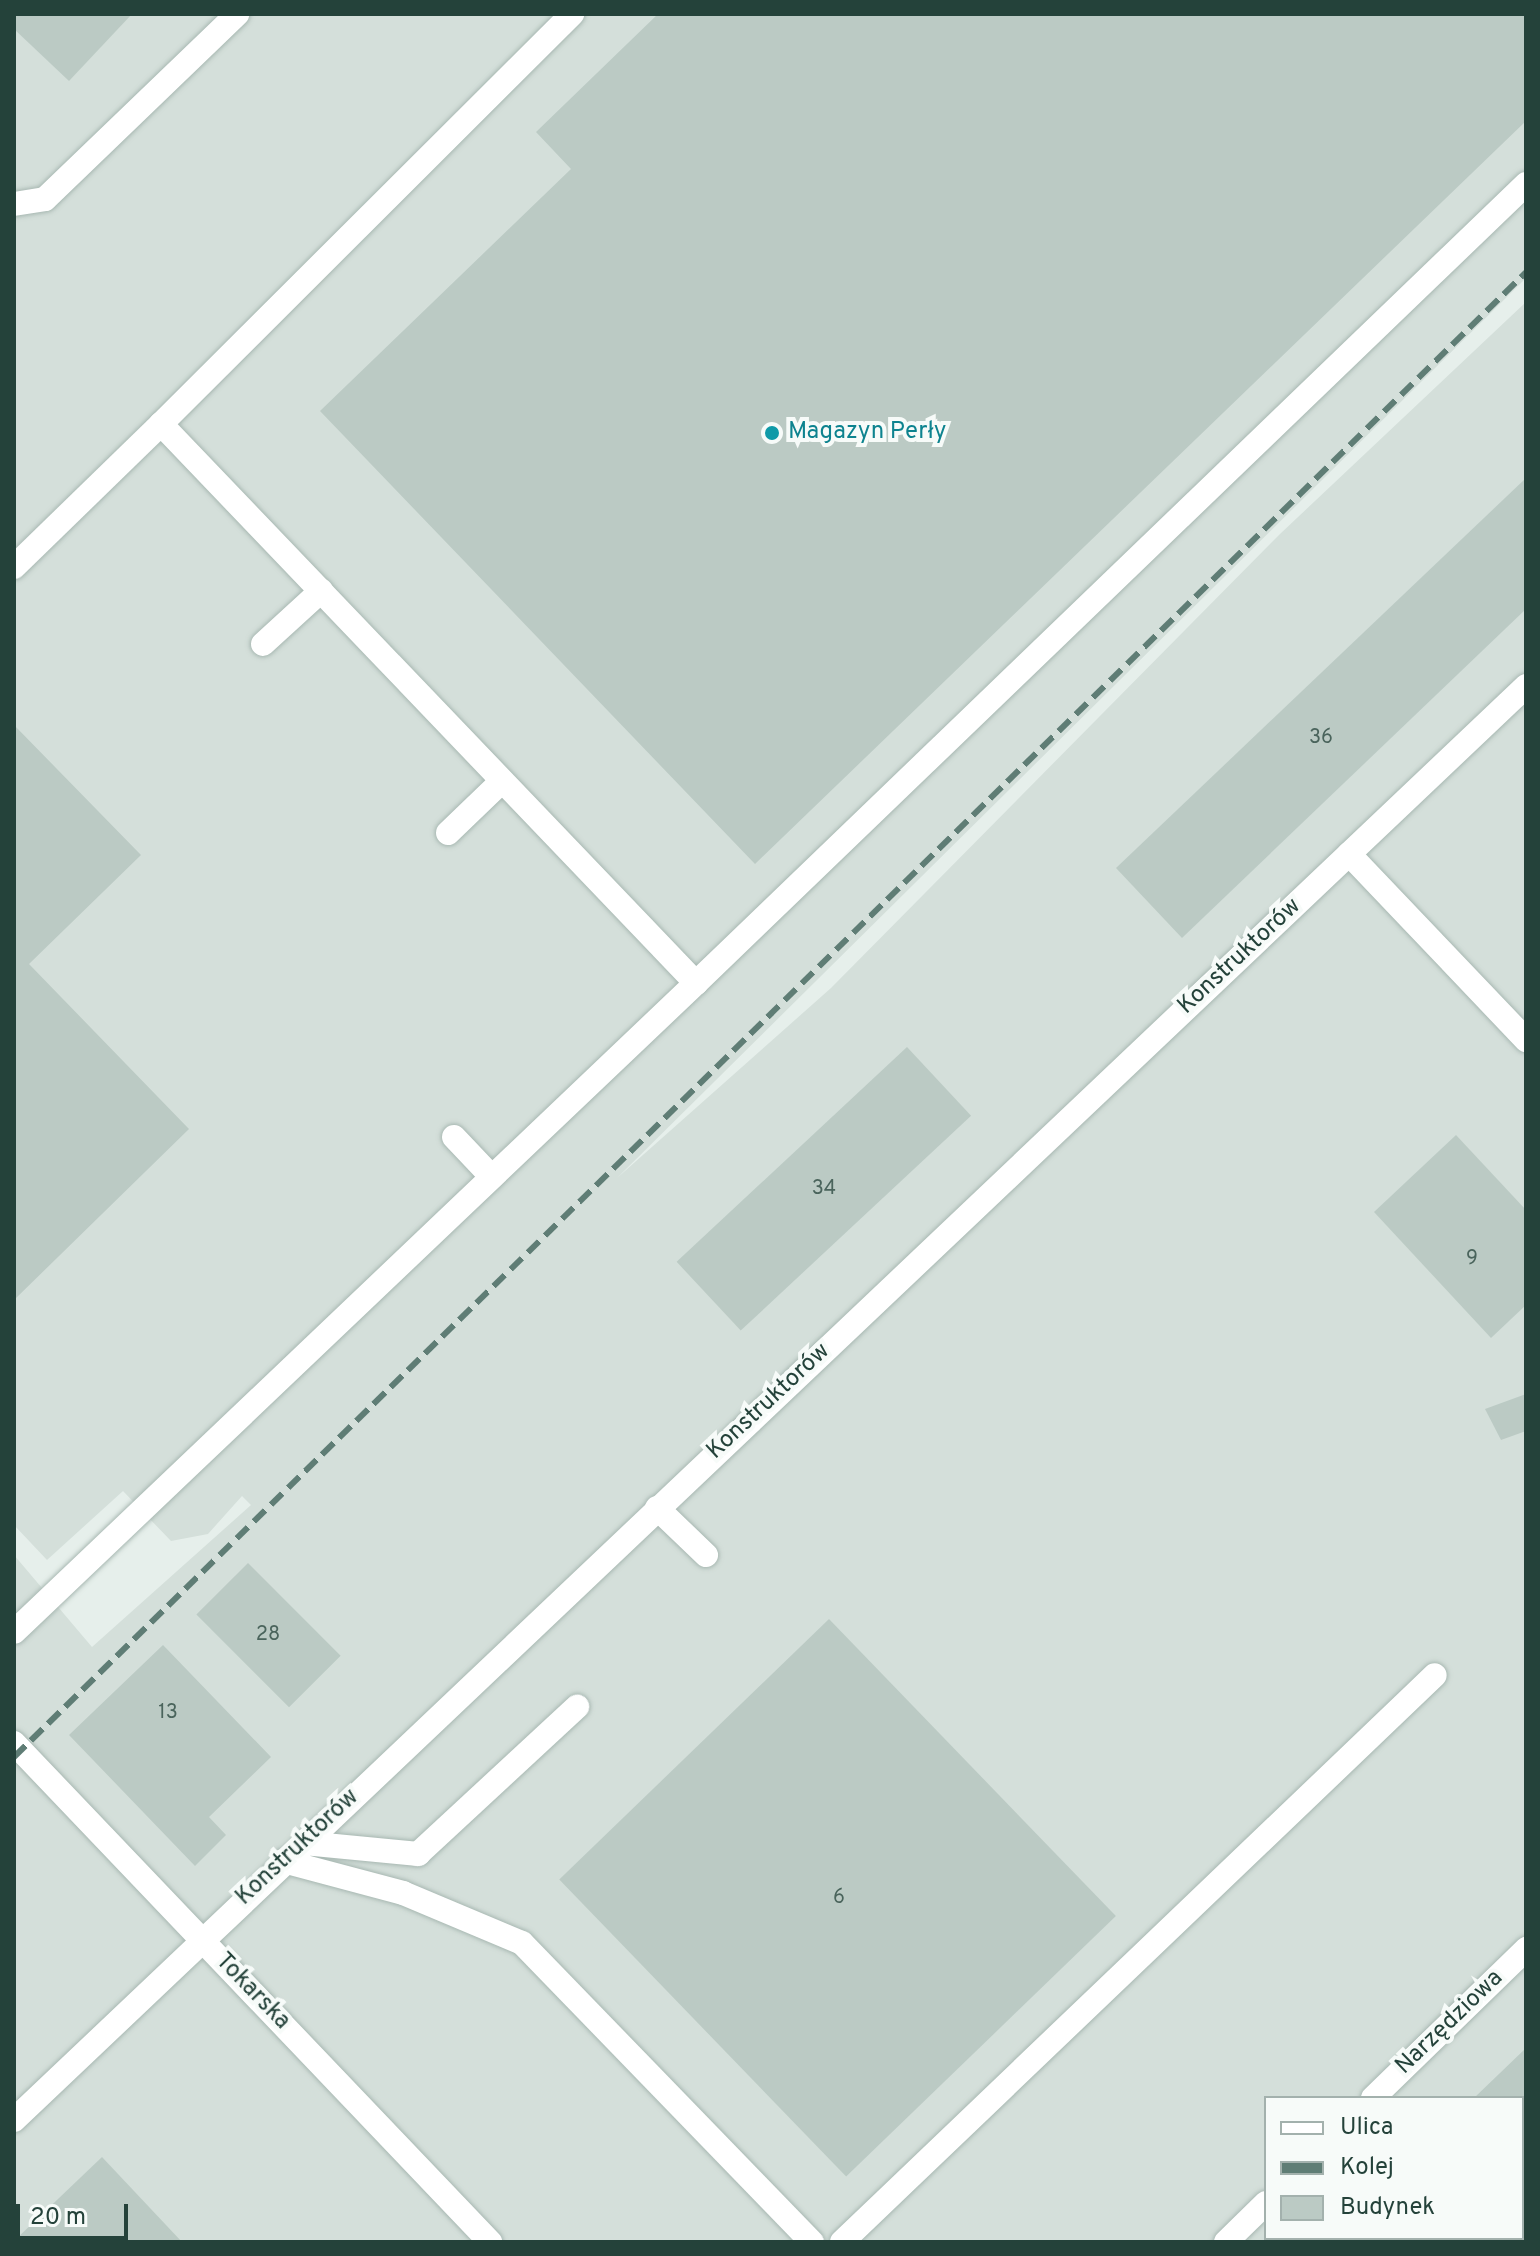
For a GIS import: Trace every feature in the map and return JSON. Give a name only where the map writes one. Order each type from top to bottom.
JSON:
[{"type":"lane","points":[[14,204],[45,199],[237,14]]},
{"type":"lane","points":[[14,567],[572,14]]},
{"type":"lane","points":[[14,1632],[696,983],[1526,184]]},
{"type":"lane","points":[[161,424],[696,983]]},
{"type":"lane","points":[[263,644],[321,591]]},
{"type":"lane","name":"Konstruktorów","points":[[14,2120],[283,1861],[1526,686]]},
{"type":"lane","points":[[448,833],[502,781]]},
{"type":"lane","points":[[1349,854],[1526,1040]]},
{"type":"lane","points":[[454,1137],[492,1177]]},
{"type":"lane","points":[[657,1508],[706,1555]]},
{"type":"lane","points":[[842,2242],[1435,1675]]},
{"type":"lane","points":[[304,1843],[418,1854],[577,1707]]},
{"type":"lane","name":"Tokarska","points":[[14,1743],[490,2242]]},
{"type":"lane","points":[[283,1861],[403,1893],[522,1943],[812,2242]]},
{"type":"lane","name":"Narzędziowa","points":[[1375,2096],[1526,1949]]},
{"type":"lane","points":[[1226,2242],[1264,2205]]},
{"type":"shaded area","points":[[14,14],[1526,14],[1526,278],[617,1178],[831,988],[1280,534],[1526,302],[1526,2242],[14,2242],[14,1555],[92,1647],[251,1505],[242,1496],[208,1534],[171,1541],[123,1491],[47,1560],[14,1525]]},
{"type":"building","points":[[14,14],[132,14],[69,81],[14,29]]},
{"type":"building","name":"Magazyn Perły","points":[[658,14],[1526,14],[1526,121],[755,864],[320,411],[571,169],[536,132]]},
{"type":"building","points":[[1526,478],[1526,609],[1182,938],[1116,868]]},
{"type":"building","points":[[14,725],[141,855],[29,964],[189,1129],[14,1300]]},
{"type":"building","points":[[907,1047],[971,1116],[741,1331],[677,1262]]},
{"type":"building","points":[[1456,1135],[1526,1210],[1526,1305],[1491,1338],[1374,1212]]},
{"type":"building","points":[[1526,1394],[1526,1431],[1501,1440],[1485,1409]]},
{"type":"building","points":[[248,1563],[341,1656],[289,1707],[196,1615]]},
{"type":"building","points":[[829,1619],[1116,1916],[846,2177],[559,1879]]},
{"type":"building","points":[[163,1645],[271,1757],[209,1817],[226,1835],[195,1866],[69,1735]]},
{"type":"building","points":[[1526,2048],[1526,2242],[1324,2242],[1524,2240],[1524,2096],[1476,2096]]},
{"type":"building","points":[[102,2157],[182,2242],[14,2242],[14,2241]]},
{"type":"railway","points":[[14,1757],[1526,272]]},
{"type":"place","name":"Magazyn Perły","points":[[772,433]]}]
